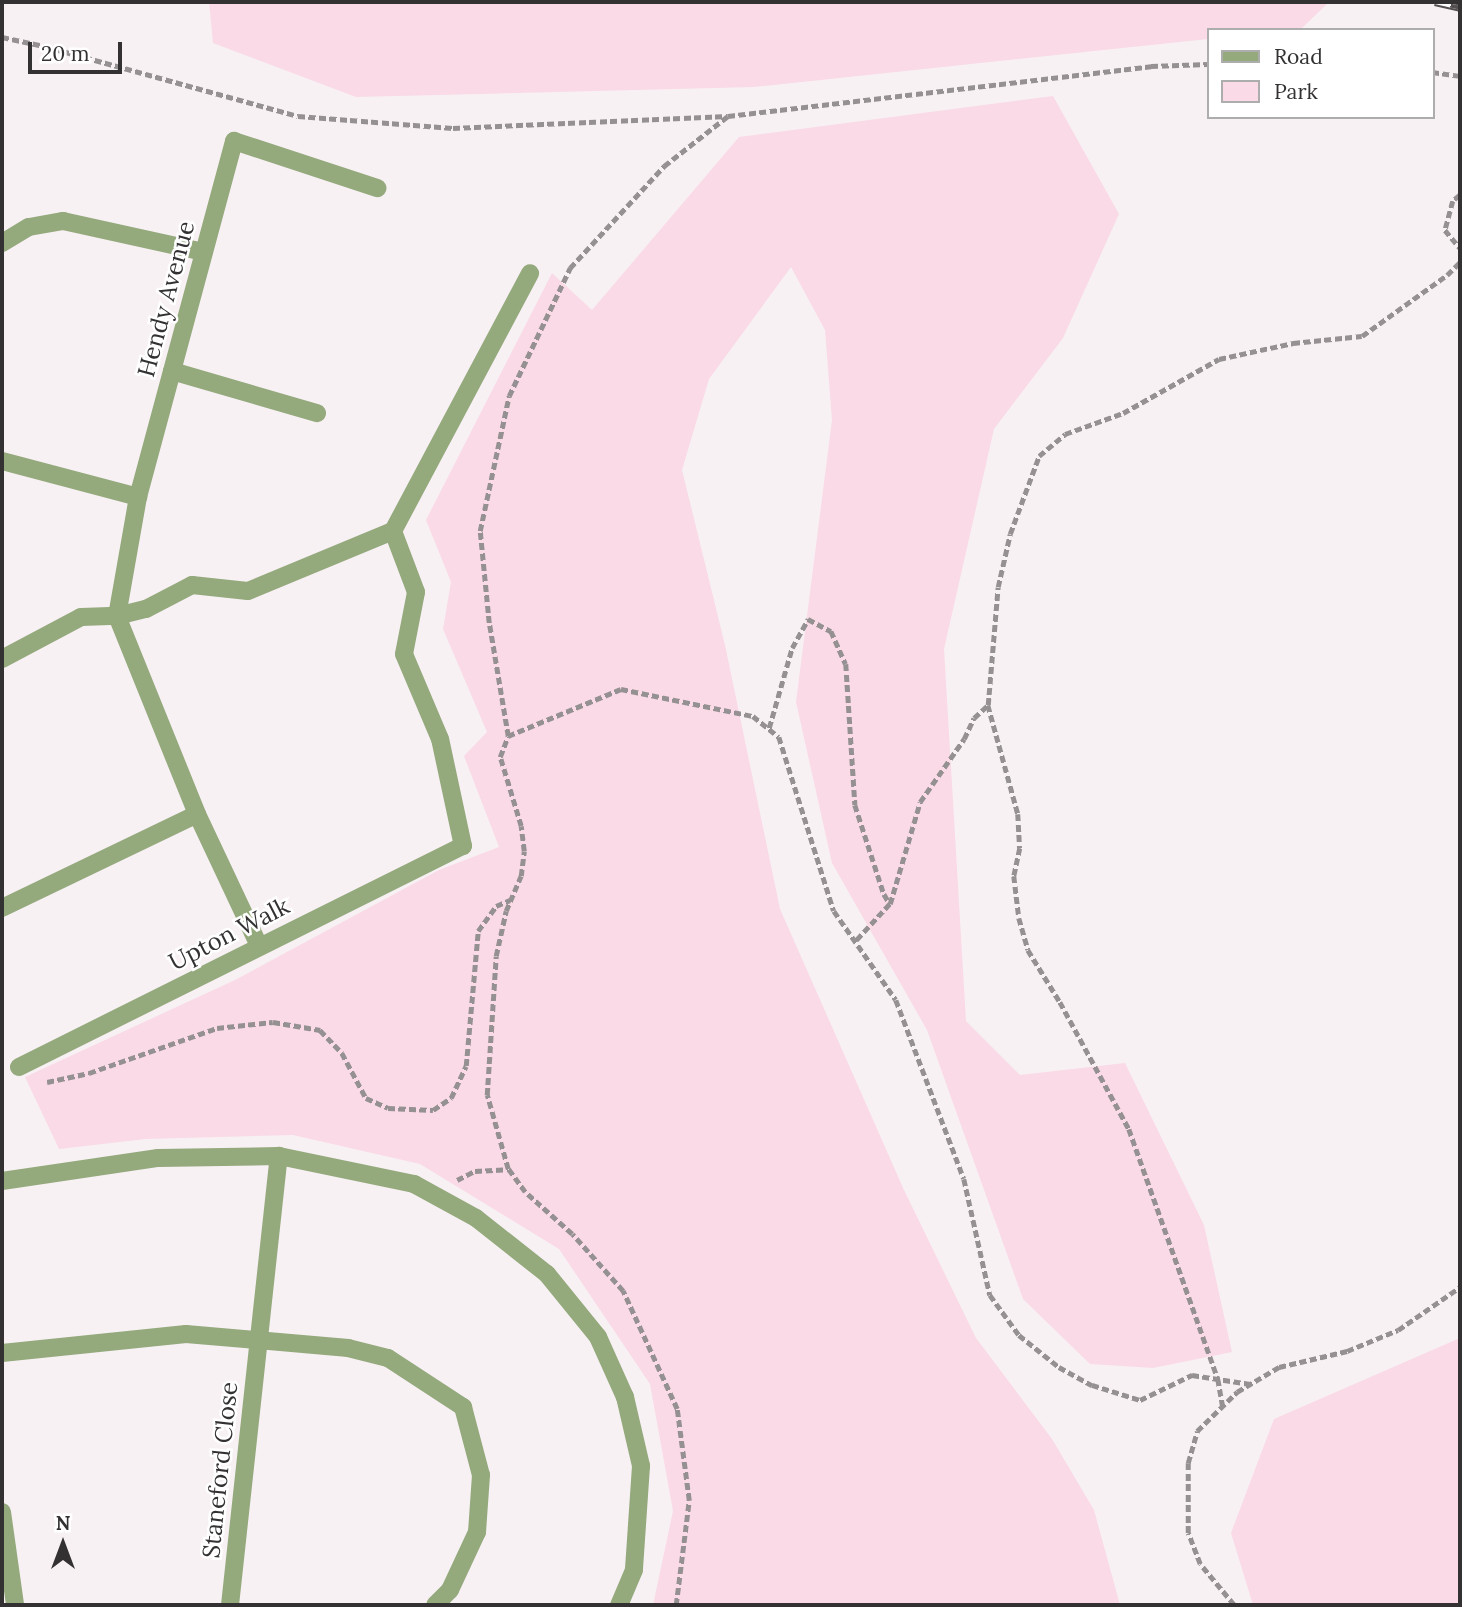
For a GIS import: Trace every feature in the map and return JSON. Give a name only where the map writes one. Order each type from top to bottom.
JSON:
[{"type":"street","name":"Hendy Avenue","points":[[117,616],[138,498],[234,141],[377,188]]},
{"type":"street","points":[[2,243],[29,227],[63,220],[204,252]]},
{"type":"street","points":[[2,659],[80,617],[117,616],[146,609],[192,585],[248,591],[393,531],[530,273]]},
{"type":"street","points":[[172,371],[317,413]]},
{"type":"street","points":[[2,461],[138,498]]},
{"type":"street","name":"Upton Walk","points":[[19,1068],[463,846],[440,739],[404,654],[416,592],[393,531]]},
{"type":"street","points":[[117,616],[197,814],[259,946]]},
{"type":"street","points":[[2,908],[197,814]]},
{"type":"street","points":[[2,1181],[158,1157],[279,1156],[414,1184],[475,1218],[547,1274],[598,1336],[625,1397],[641,1466],[634,1570],[619,1605]]},
{"type":"street","name":"Staneford Close","points":[[230,1605],[279,1156]]},
{"type":"street","points":[[2,1353],[186,1334],[348,1348],[388,1358],[463,1407],[481,1475],[477,1532],[450,1590],[435,1605]]},
{"type":"street","points":[[2,1512],[15,1605]]},
{"type":"path","points":[[2,37],[44,46],[298,116],[453,128],[728,116],[1151,66],[1206,64]]},
{"type":"path","points":[[1434,72],[1460,76]]},
{"type":"path","points":[[676,1605],[689,1500],[677,1409],[623,1291],[572,1234],[525,1192],[508,1169],[487,1095],[496,956],[511,899],[521,876],[524,851],[521,826],[500,757],[508,736],[489,622],[480,531],[509,396],[570,268],[664,166],[728,116]]},
{"type":"path","points":[[1460,195],[1453,201],[1446,230],[1460,248]]},
{"type":"path","points":[[1223,1406],[1218,1379],[1129,1129],[1060,1002],[1028,950],[1019,918],[1014,876],[1020,848],[1018,814],[988,705],[998,587],[1010,534],[1039,456],[1065,434],[1123,413],[1219,359],[1293,343],[1362,336],[1447,275],[1460,262]]},
{"type":"path","points":[[769,728],[792,648],[808,619],[831,631],[846,664],[855,805],[884,894],[890,904]]},
{"type":"path","points":[[508,736],[557,718],[621,689],[753,716],[769,728],[779,737],[834,911],[896,1000],[964,1180],[990,1295],[1019,1335],[1059,1367],[1081,1379],[1140,1400],[1192,1375],[1251,1384]]},
{"type":"path","points":[[856,941],[890,904],[920,802],[964,739],[974,718],[988,705]]},
{"type":"path","points":[[19,1068],[46,1083],[89,1073],[217,1028],[273,1022],[320,1030],[342,1053],[366,1098],[388,1108],[433,1110],[451,1098],[466,1066],[478,931],[496,906],[511,899]]},
{"type":"path","points":[[440,1199],[453,1182],[475,1171],[508,1169]]},
{"type":"path","points":[[1234,1605],[1200,1564],[1188,1533],[1188,1463],[1197,1431],[1251,1384],[1279,1367],[1348,1351],[1398,1330],[1460,1287]]},
{"type":"green space","points":[[209,2],[1328,3],[1302,28],[1206,28],[1206,39],[754,87],[356,97],[213,43]]},
{"type":"green space","points":[[1053,96],[1119,214],[1063,338],[994,429],[944,649],[966,1021],[1020,1075],[1125,1063],[1204,1225],[1232,1352],[1153,1368],[1090,1364],[1023,1299],[927,1030],[832,863],[796,702],[832,420],[825,330],[791,267],[709,379],[682,470],[725,645],[780,909],[904,1190],[976,1338],[1052,1439],[1094,1510],[1120,1605],[653,1605],[673,1511],[650,1384],[559,1249],[420,1164],[293,1135],[146,1139],[59,1149],[25,1077],[235,980],[439,870],[499,847],[464,756],[487,732],[443,629],[451,582],[426,520],[552,273],[592,310],[739,137]]},
{"type":"green space","points":[[1460,1338],[1460,1605],[1253,1605],[1231,1533],[1274,1419]]},
{"type":"railway","points":[[1435,2],[1460,8]]}]
